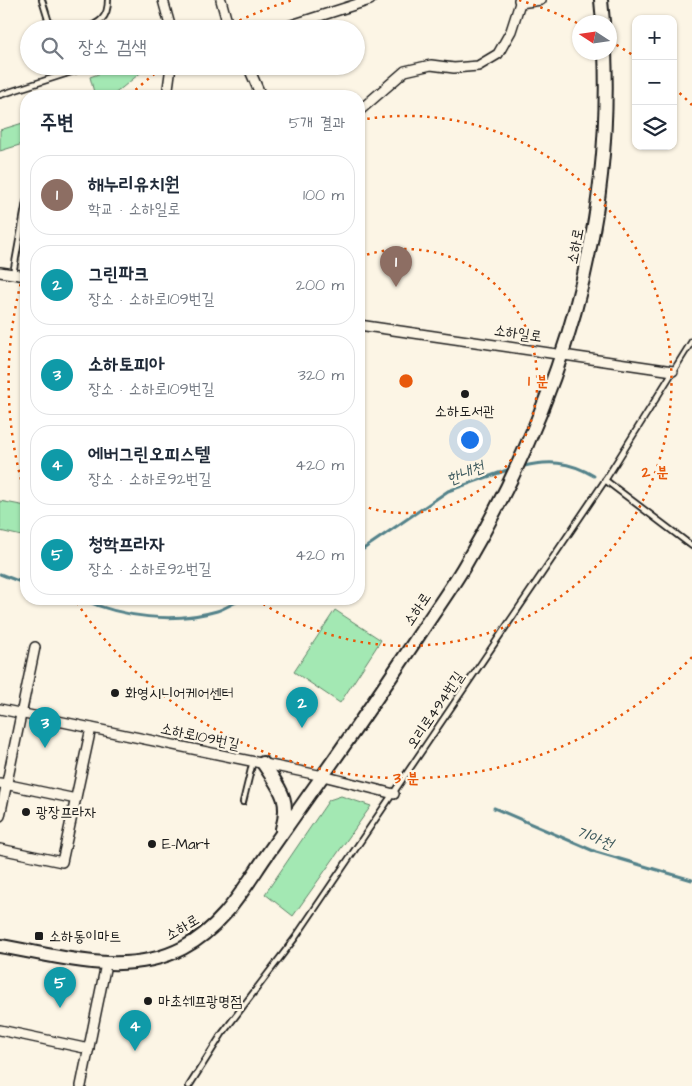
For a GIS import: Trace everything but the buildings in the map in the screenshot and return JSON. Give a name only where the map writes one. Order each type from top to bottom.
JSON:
[{"type":"street","points":[[163,0],[169,20]]},
{"type":"street","points":[[221,0],[227,20]]},
{"type":"street","points":[[307,20],[370,0]]},
{"type":"street","points":[[365,106],[405,70],[431,65],[454,68],[478,66],[498,54],[511,31],[519,2],[541,0]]},
{"type":"street","points":[[602,0],[603,15]]},
{"type":"street","name":"소하로","points":[[0,946],[106,964],[132,964],[164,956],[183,948],[208,931],[233,905],[323,776],[464,567],[500,501],[528,442],[563,354],[581,297],[593,243],[601,191],[606,116],[605,60]]},
{"type":"street","points":[[168,90],[169,75]]},
{"type":"street","points":[[252,75],[258,90]]},
{"type":"street","points":[[0,272],[20,275]]},
{"type":"street","name":"소하일로","points":[[365,326],[673,371]]},
{"type":"street","points":[[0,816],[3,784],[21,714],[35,647]]},
{"type":"street","name":"소하로109번길","points":[[0,710],[258,762],[394,794]]},
{"type":"street","points":[[0,850],[62,862],[91,728]]},
{"type":"street","points":[[258,762],[281,790],[286,803],[280,836]]},
{"type":"street","points":[[3,784],[76,799]]},
{"type":"street","points":[[81,1086],[106,964]]},
{"type":"street","points":[[0,1030],[89,1049]]},
{"type":"lane","points":[[42,0],[48,20]]},
{"type":"lane","points":[[102,20],[108,0]]},
{"type":"lane","points":[[0,95],[61,75]]},
{"type":"lane","points":[[12,274],[20,247]]},
{"type":"lane","name":"오리로494번길","points":[[189,1086],[222,1034],[295,938],[394,794],[605,481],[692,341]]},
{"type":"lane","points":[[605,481],[692,546]]},
{"type":"lane","points":[[243,802],[258,762]]},
{"type":"green space","points":[[95,75],[138,75],[119,90],[93,90],[90,77]]},
{"type":"green space","points":[[20,124],[20,145],[0,151],[0,130]]},
{"type":"green space","points":[[0,501],[20,505],[20,536],[0,531]]},
{"type":"green space","points":[[335,610],[381,640],[340,703],[294,672]]},
{"type":"green space","points":[[341,796],[371,806],[293,916],[265,894],[329,800]]},
{"type":"waterway","name":"한내천","points":[[521,467],[540,463],[558,463],[576,467],[594,476]]},
{"type":"waterway","name":"한내천","points":[[365,548],[448,491],[510,469]]},
{"type":"waterway","name":"한내천","points":[[0,574],[20,582]]},
{"type":"waterway","name":"한내천","points":[[97,605],[130,614],[165,618],[200,615],[221,610],[230,605]]},
{"type":"waterway","name":"기아천","points":[[494,808],[596,852],[692,880]]},
{"type":"place","name":"해누리유치원","points":[[396,287]]},
{"type":"place","name":"소하도서관","points":[[465,394]]},
{"type":"place","name":"화영시니어케어센터","points":[[115,693]]},
{"type":"place","name":"그린파크","points":[[302,728]]},
{"type":"place","name":"소하토피아","points":[[45,748]]},
{"type":"place","name":"광장프라자","points":[[26,812]]},
{"type":"place","name":"E-Mart","points":[[152,844]]},
{"type":"place","name":"소하동이마트","points":[[39,936]]},
{"type":"place","name":"마초쉐프광명점","points":[[148,1001]]},
{"type":"place","name":"청학프라자","points":[[60,1008]]},
{"type":"place","name":"에버그린오피스텔","points":[[135,1051]]}]
